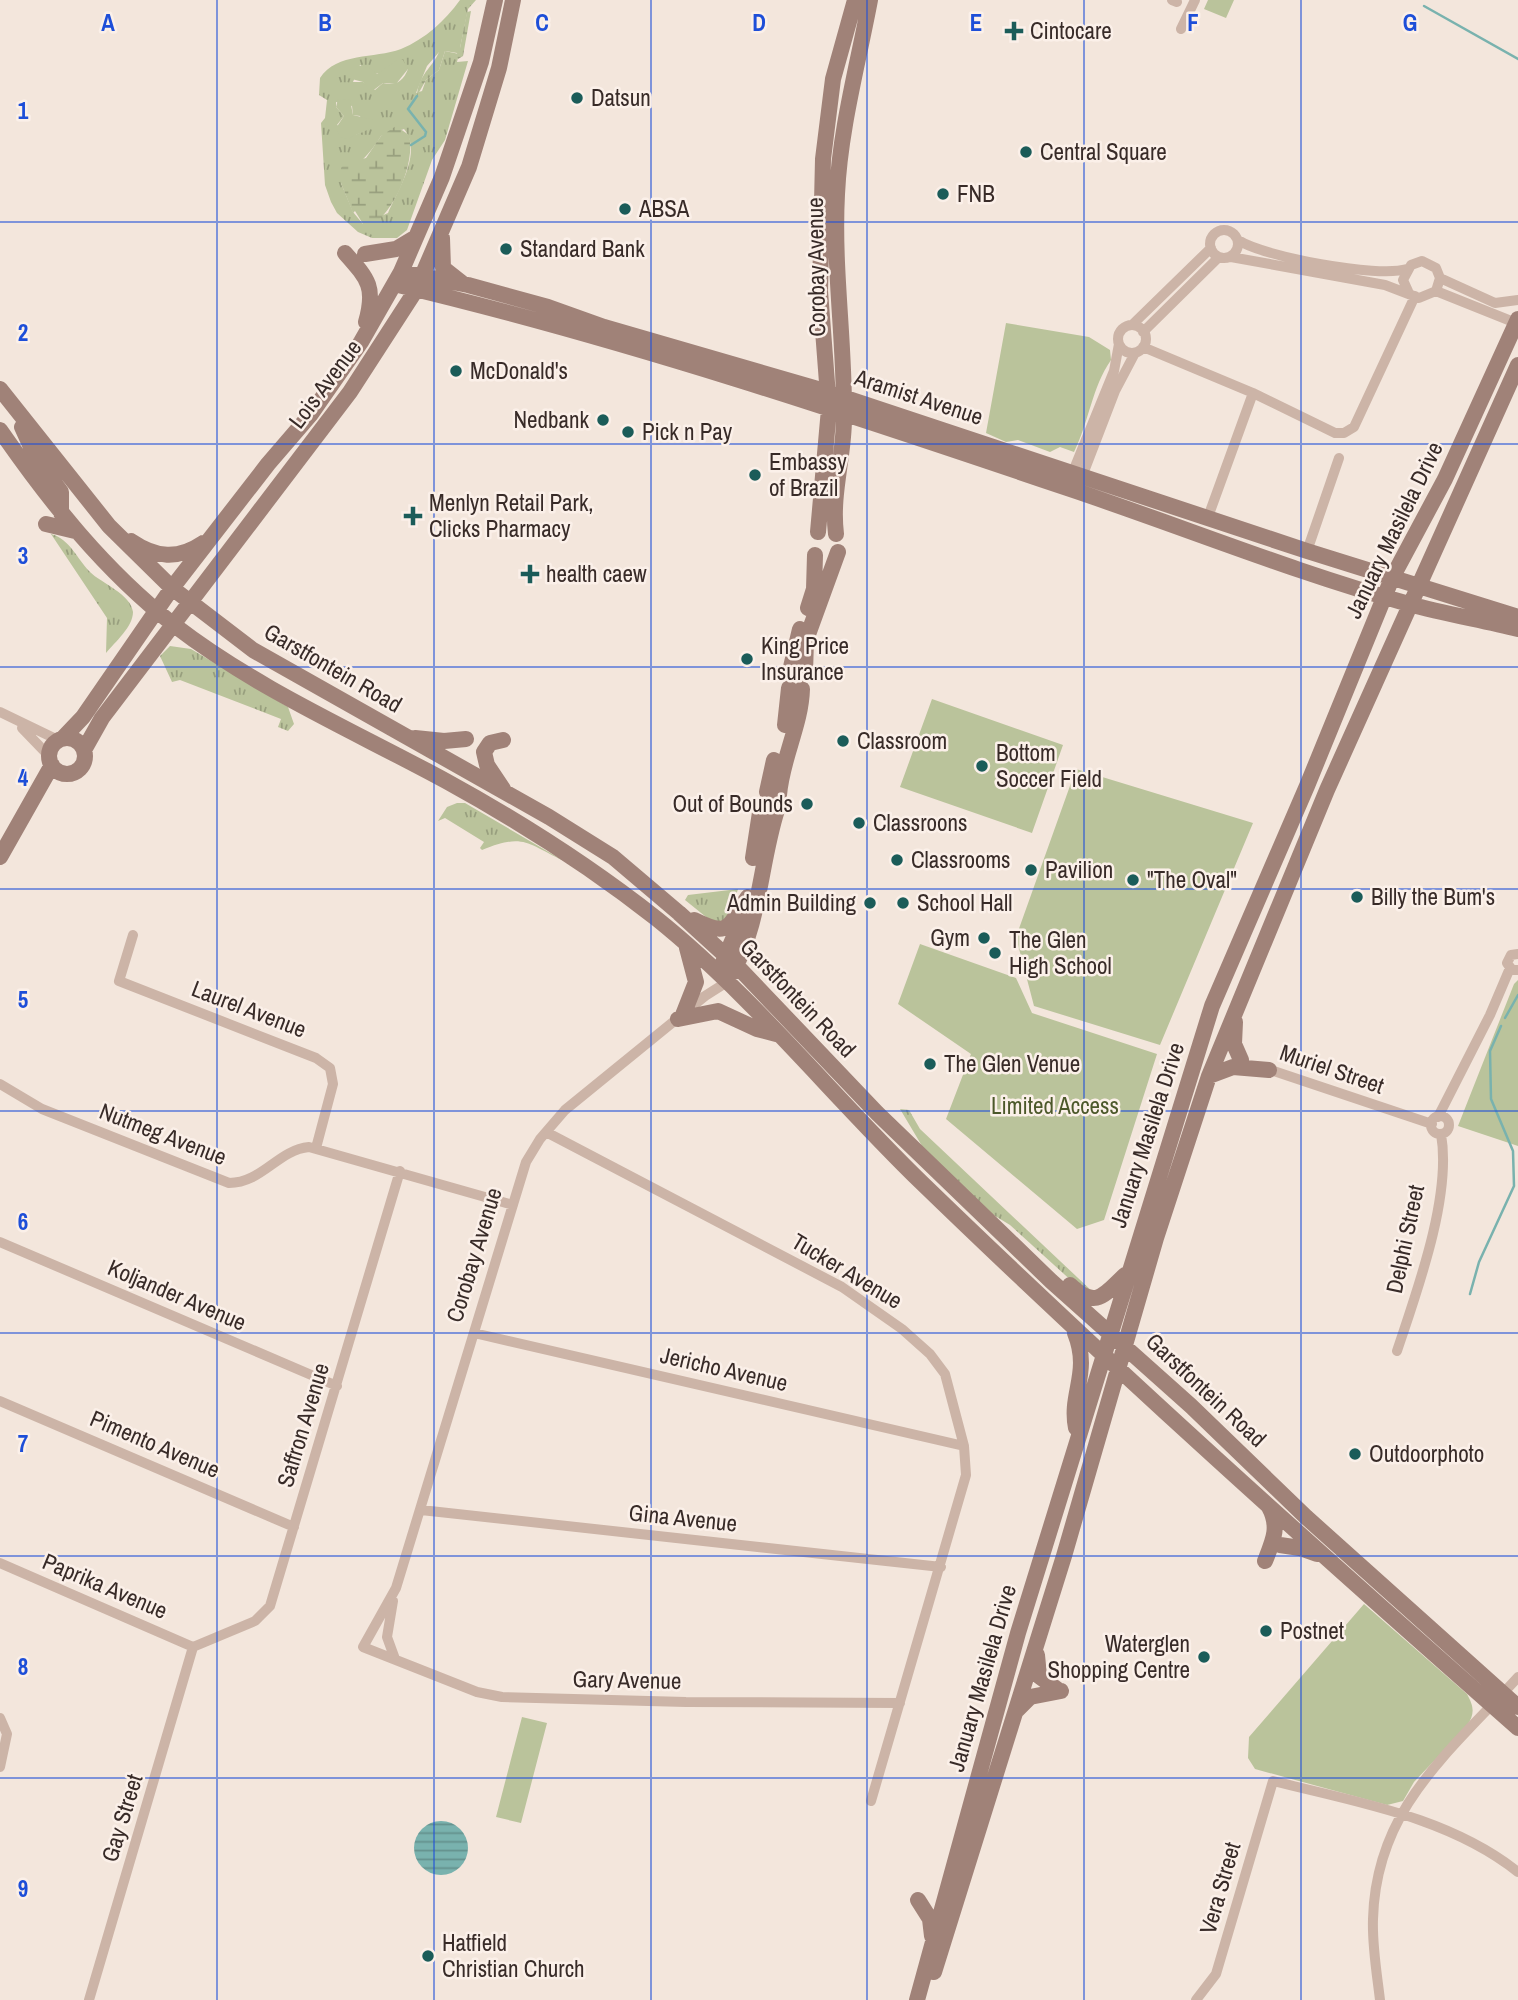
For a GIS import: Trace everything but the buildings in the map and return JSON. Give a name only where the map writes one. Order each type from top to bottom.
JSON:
[{"type":"main road","name":"Lois Avenue","points":[[61,739],[83,717],[172,588],[311,414],[361,342],[397,278],[460,131],[481,62],[495,0]]},
{"type":"main road","name":"Lois Avenue","points":[[84,750],[102,718],[350,392],[419,284],[469,167],[487,113],[513,0]]},
{"type":"main road","name":"Corobay Avenue","points":[[836,394],[821,291],[823,159],[833,79],[855,0]]},
{"type":"main road","name":"Corobay Avenue","points":[[732,961],[806,640],[838,552],[833,497],[840,467],[836,412],[837,195],[845,129],[870,0]]},
{"type":"main road","points":[[443,229],[440,251],[443,268],[468,285]]},
{"type":"main road","points":[[365,254],[396,249],[416,237]]},
{"type":"main road","points":[[345,253],[365,276],[371,290],[371,305],[361,342]]},
{"type":"main road","name":"Aramist Avenue","points":[[397,278],[836,412],[1072,489],[1298,569],[1408,604],[1518,625]]},
{"type":"main road","name":"Aramist Avenue","points":[[419,284],[468,285],[836,394],[1417,585],[1518,625]]},
{"type":"main road","name":"January Masilela Drive","points":[[918,2000],[1017,1638],[1128,1272],[1217,992],[1307,786],[1392,578],[1445,479],[1517,322]]},
{"type":"main road","name":"January Masilela Drive","points":[[923,2000],[949,1930],[1064,1556],[1156,1238],[1209,1076],[1408,604],[1518,365]]},
{"type":"main road","name":"Garstfontein Road","points":[[0,388],[109,526],[172,588],[253,650],[613,857],[679,913],[732,961],[877,1113],[1051,1281],[1125,1346],[1498,1699],[1518,1728]]},
{"type":"main road","points":[[14,409],[36,458],[61,492],[61,513]]},
{"type":"main road","name":"Corobay Avenue","points":[[797,680],[798,635],[814,589],[815,555],[811,543],[818,532],[836,412]]},
{"type":"main road","name":"Garstfontein Road","points":[[0,430],[75,531],[173,624],[236,669],[441,778],[542,837],[614,887],[685,943],[780,1035],[886,1147],[1074,1331],[1119,1368],[1328,1559],[1498,1699],[1518,1707]]},
{"type":"main road","points":[[46,524],[75,531]]},
{"type":"main road","points":[[109,526],[141,548],[166,556],[186,553],[214,536]]},
{"type":"main road","points":[[818,532],[830,530],[836,534]]},
{"type":"main road","points":[[815,555],[827,559],[838,552]]},
{"type":"main road","points":[[405,736],[444,741],[466,739]]},
{"type":"main road","points":[[0,857],[33,809],[55,764],[51,747],[61,739],[78,741],[84,750],[84,759],[79,769],[55,764]]},
{"type":"main road","points":[[503,740],[490,743],[484,752],[487,765],[505,793]]},
{"type":"main road","name":"Corobay Avenue","points":[[722,977],[750,927],[771,801]]},
{"type":"main road","points":[[679,913],[713,929],[724,929],[733,922],[748,897]]},
{"type":"main road","points":[[681,1017],[696,982],[685,943]]},
{"type":"main road","points":[[1235,1009],[1234,1044],[1241,1060]]},
{"type":"main road","points":[[681,1017],[722,1012],[757,1029],[780,1035]]},
{"type":"main road","points":[[1178,1114],[1203,1058],[1219,1052]]},
{"type":"main road","points":[[1209,1076],[1233,1067],[1269,1070]]},
{"type":"main road","points":[[1051,1281],[1065,1281],[1082,1296],[1095,1298],[1108,1293],[1128,1272]]},
{"type":"main road","points":[[1074,1331],[1083,1357],[1074,1415],[1078,1437]]},
{"type":"main road","points":[[1265,1561],[1276,1524],[1267,1503]]},
{"type":"main road","points":[[1280,1545],[1300,1548],[1328,1559]]},
{"type":"main road","points":[[1017,1638],[1027,1634],[1048,1573],[1064,1556]]},
{"type":"main road","points":[[1014,1716],[1030,1698],[1060,1690],[1042,1680],[1037,1670],[1042,1625]]},
{"type":"main road","points":[[995,1717],[1010,1692],[1025,1681]]},
{"type":"main road","points":[[949,1930],[943,1902],[964,1881]]},
{"type":"main road","points":[[918,1900],[930,1919],[933,1942]]},
{"type":"street","points":[[1181,29],[1195,0]]},
{"type":"street","points":[[1219,231],[1230,231],[1238,240],[1262,252],[1380,273],[1407,269],[1416,262],[1428,262],[1436,268],[1440,278],[1436,290],[1424,298],[1215,253],[1211,240],[1219,231]]},
{"type":"street","points":[[1231,257],[1237,251],[1238,240]]},
{"type":"street","points":[[1072,489],[1114,371],[1120,331],[1132,325],[1215,253]]},
{"type":"street","points":[[1078,473],[1115,391],[1139,350],[1143,332],[1215,253]]},
{"type":"street","points":[[1407,269],[1403,280],[1411,294]]},
{"type":"street","points":[[1440,278],[1495,303],[1518,300]]},
{"type":"street","points":[[1436,290],[1517,322]]},
{"type":"street","points":[[1119,344],[1124,351],[1139,350],[1253,393],[1335,433],[1344,433],[1354,427],[1411,294]]},
{"type":"street","points":[[1132,325],[1143,332]]},
{"type":"street","points":[[1208,517],[1253,393]]},
{"type":"street","points":[[1307,551],[1339,458]]},
{"type":"street","points":[[0,712],[14,721],[61,739]]},
{"type":"street","points":[[14,721],[55,764]]},
{"type":"street","name":"Laurel Avenue","points":[[133,935],[119,981],[316,1058],[330,1068],[333,1084],[316,1148]]},
{"type":"street","points":[[1439,1121],[1514,969],[1509,957],[1518,954]]},
{"type":"street","name":"Corobay Avenue","points":[[395,1659],[387,1637],[393,1597],[526,1162],[565,1110],[681,1017],[722,977]]},
{"type":"street","name":"Muriel Street","points":[[1219,1052],[1269,1070],[1439,1121]]},
{"type":"street","name":"Nutmeg Avenue","points":[[0,1084],[42,1109],[199,1173],[229,1182],[257,1176],[295,1149],[316,1148]]},
{"type":"street","name":"Delphi Street","points":[[1397,1351],[1433,1233],[1442,1156],[1441,1134],[1434,1131],[1439,1121]]},
{"type":"street","name":"Tucker Avenue","points":[[546,1132],[842,1287],[874,1307],[925,1348],[940,1366],[947,1381],[964,1446],[964,1481],[871,1801]]},
{"type":"street","points":[[316,1148],[513,1205]]},
{"type":"street","name":"Saffron Avenue","points":[[193,1647],[265,1614],[270,1606],[400,1171]]},
{"type":"street","name":"Koljander Avenue","points":[[0,1242],[337,1387]]},
{"type":"street","name":"Jericho Avenue","points":[[474,1334],[964,1446]]},
{"type":"street","name":"Pimento Avenue","points":[[0,1401],[294,1527]]},
{"type":"street","name":"Gina Avenue","points":[[421,1510],[941,1567]]},
{"type":"street","name":"Paprika Avenue","points":[[0,1563],[193,1647]]},
{"type":"street","name":"Corobay Avenue","points":[[363,1647],[393,1597]]},
{"type":"street","name":"Gay Street","points":[[89,2000],[193,1647]]},
{"type":"street","name":"Gary Avenue","points":[[363,1647],[477,1692],[511,1698],[900,1703]]},
{"type":"street","points":[[1380,2000],[1373,1929],[1374,1898],[1386,1846],[1400,1813],[1427,1776],[1518,1677]]},
{"type":"street","points":[[0,1718],[8,1734],[0,1767]]},
{"type":"street","name":"Vera Street","points":[[1196,2000],[1216,1973],[1273,1781],[1400,1813]]},
{"type":"street","points":[[1400,1813],[1474,1844],[1518,1872]]},
{"type":"green space","points":[[460,0],[476,0],[468,9],[460,48],[440,51],[427,66],[416,93],[422,91],[426,80],[439,70],[445,51],[459,54],[457,62],[468,61],[445,140],[432,160],[407,230],[397,238],[372,238],[358,232],[337,213],[325,185],[321,123],[325,118],[327,100],[319,95],[320,78],[327,70],[346,60],[390,52],[410,45],[434,29]],"holes":[[[360,65],[374,74],[408,69],[398,82],[383,83],[375,90],[363,82],[353,82]],[[336,102],[352,106],[353,115],[360,116],[364,131],[355,135],[337,125],[344,116],[336,107]],[[404,129],[409,138],[410,160],[388,213],[363,224],[353,212],[341,183],[381,136]]]},
{"type":"green space","points":[[1208,0],[1234,0],[1226,18],[1204,9]]},
{"type":"green space","points":[[471,11],[463,56],[458,59],[457,53],[445,51],[439,70],[426,80],[417,96],[424,74],[436,58],[440,47],[460,48],[467,12]]},
{"type":"green space","points":[[397,60],[403,60],[408,69],[396,84],[383,83],[371,92],[363,82],[348,78],[348,71],[353,66],[367,66],[377,74]]},
{"type":"green space","points":[[338,99],[350,100],[353,115],[374,120],[374,127],[347,139],[340,137],[336,128],[344,116],[336,107]]},
{"type":"green space","points":[[396,126],[409,135],[406,172],[387,211],[370,226],[363,224],[355,211],[353,213],[341,183],[341,168],[346,163],[366,158],[381,136]]},
{"type":"green space","points":[[1006,323],[1089,337],[1110,350],[1111,360],[1099,382],[1074,452],[1060,447],[1050,452],[1018,440],[1006,442],[986,433]]},
{"type":"green space","points":[[51,534],[63,540],[90,572],[121,594],[131,606],[133,612],[130,623],[106,653],[107,618]]},
{"type":"green space","points":[[170,646],[191,649],[288,707],[294,724],[288,731],[278,727],[281,719],[180,680],[172,682],[160,656]]},
{"type":"green space","name":"Bottom Soccer Field","points":[[932,699],[1063,745],[1032,833],[900,787]]},
{"type":"green space","name":"\"The Oval\"","points":[[1076,769],[1253,823],[1160,1045],[1034,1006],[1016,937]]},
{"type":"green space","points":[[465,803],[564,861],[524,842],[507,842],[482,850],[480,848],[484,842],[445,818],[438,821],[447,807]]},
{"type":"green space","points":[[738,889],[730,915],[722,922],[711,921],[685,900],[688,895]]},
{"type":"green space","name":"Limited Access","points":[[920,944],[1016,978],[1032,1013],[1157,1054],[1104,1220],[1077,1229],[946,1119],[971,1054],[898,1004]]},
{"type":"green space","points":[[1518,980],[1518,1146],[1458,1126],[1514,984]]},
{"type":"green space","points":[[900,1109],[909,1110],[920,1129],[1095,1294],[1086,1294],[1010,1225],[987,1211],[925,1151]]},
{"type":"green space","points":[[1364,1604],[1467,1694],[1473,1710],[1467,1726],[1414,1782],[1403,1801],[1387,1805],[1255,1769],[1248,1758],[1249,1737]]},
{"type":"green space","points":[[522,1717],[547,1723],[521,1823],[496,1817]]},
{"type":"water","points":[[441,1821],[460,1829],[468,1848],[460,1867],[441,1875],[422,1867],[414,1848],[422,1829]]},
{"type":"waterway","points":[[1424,6],[1518,59]]},
{"type":"waterway","points":[[411,145],[425,136],[426,132],[408,109],[417,96]]},
{"type":"waterway","points":[[1505,1018],[1518,995]]},
{"type":"waterway","points":[[1470,1294],[1479,1262],[1514,1186],[1513,1151],[1491,1099],[1490,1051],[1501,1026]]},
{"type":"place","name":"Cintocare","points":[[1014,31]]},
{"type":"place","name":"Datsun","points":[[577,98]]},
{"type":"place","name":"Central Square","points":[[1026,152]]},
{"type":"place","name":"FNB","points":[[943,194]]},
{"type":"place","name":"ABSA","points":[[625,209]]},
{"type":"place","name":"Standard Bank","points":[[506,249]]},
{"type":"place","name":"McDonald's","points":[[456,371]]},
{"type":"place","name":"Nedbank","points":[[603,420]]},
{"type":"place","name":"Pick n Pay","points":[[628,432]]},
{"type":"place","name":"Embassy of Brazil","points":[[755,475]]},
{"type":"place","name":"Menlyn Retail Park, Clicks Pharmacy","points":[[413,516]]},
{"type":"place","name":"health caew","points":[[530,574]]},
{"type":"place","name":"King Price Insurance","points":[[747,659]]},
{"type":"place","name":"Classroom","points":[[843,741]]},
{"type":"place","name":"Bottom Soccer Field","points":[[982,766]]},
{"type":"place","name":"Out of Bounds","points":[[807,804]]},
{"type":"place","name":"Classroons","points":[[859,823]]},
{"type":"place","name":"Classrooms","points":[[897,860]]},
{"type":"place","name":"Pavilion","points":[[1031,870]]},
{"type":"place","name":"\"The Oval\"","points":[[1133,880]]},
{"type":"place","name":"Billy the Bum's","points":[[1357,897]]},
{"type":"place","name":"Admin Building","points":[[870,903]]},
{"type":"place","name":"School Hall","points":[[903,903]]},
{"type":"place","name":"Gym","points":[[984,938]]},
{"type":"place","name":"The Glen High School","points":[[995,953]]},
{"type":"place","name":"The Glen Venue","points":[[930,1064]]},
{"type":"place","name":"Outdoorphoto","points":[[1355,1454]]},
{"type":"place","name":"Postnet","points":[[1266,1631]]},
{"type":"place","name":"Waterglen Shopping Centre","points":[[1204,1657]]},
{"type":"place","name":"Hatfield Christian Church","points":[[428,1956]]}]
